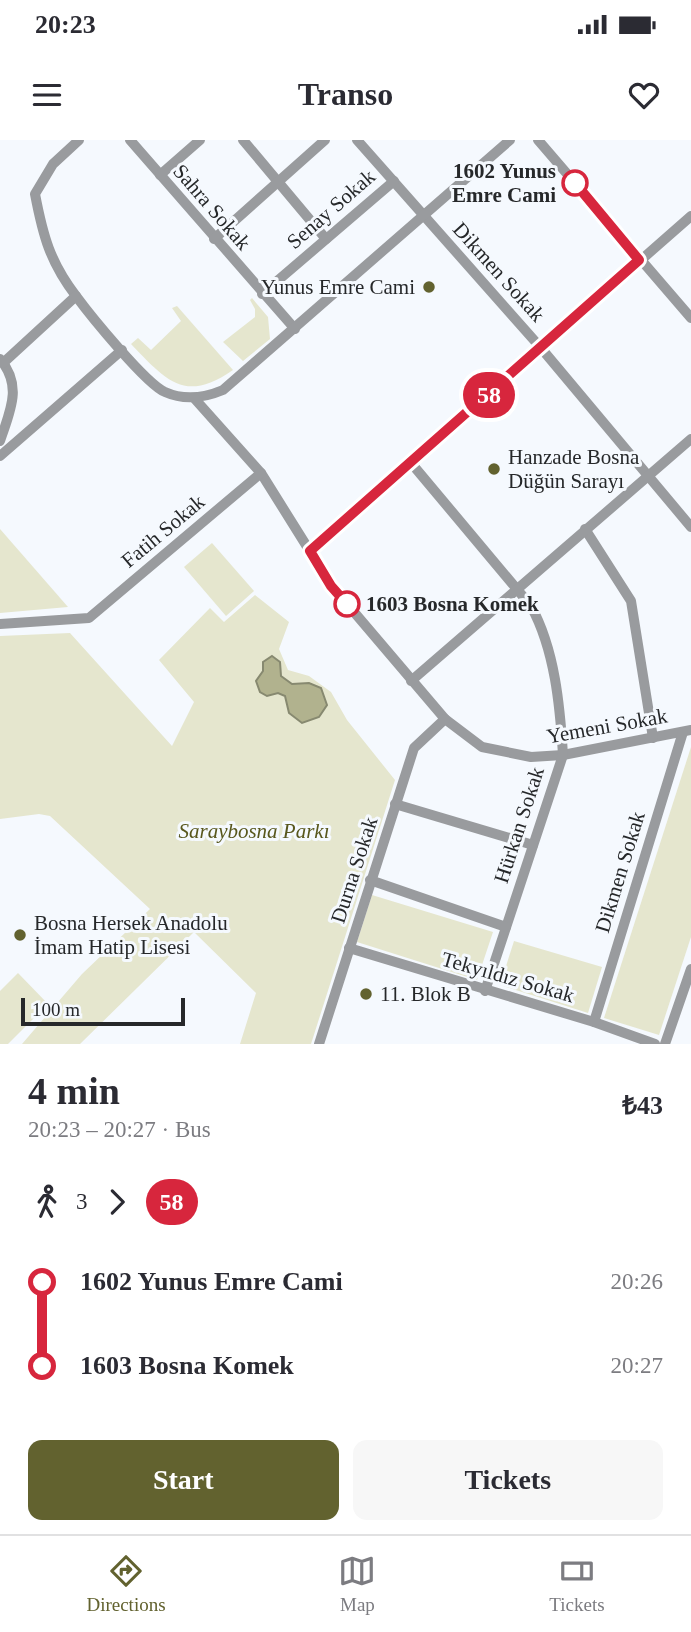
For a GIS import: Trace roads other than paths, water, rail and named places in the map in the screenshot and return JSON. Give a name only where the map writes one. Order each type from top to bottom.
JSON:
[{"type":"street","points":[[79,140],[52,164],[35,194],[44,243],[60,275],[121,350],[164,392],[194,398],[223,390],[425,217],[510,140]]},
{"type":"street","name":"Sahra Sokak","points":[[131,140],[214,239],[295,329]]},
{"type":"street","points":[[160,175],[200,140]]},
{"type":"street","points":[[243,140],[326,239]]},
{"type":"street","points":[[214,239],[276,180],[325,140]]},
{"type":"street","name":"Dikmen Sokak","points":[[358,140],[541,348],[691,527]]},
{"type":"street","points":[[538,140],[691,318]]},
{"type":"street","name":"Senay Sokak","points":[[262,294],[394,181]]},
{"type":"street","points":[[310,551],[691,216]]},
{"type":"street","points":[[0,440],[13,399],[13,380],[2,361],[76,296]]},
{"type":"street","points":[[0,456],[121,350]]},
{"type":"street","name":"Yemeni Sokak","points":[[194,398],[261,473],[331,586],[445,719],[482,747],[499,753],[531,757],[563,755],[687,731]]},
{"type":"street","points":[[411,681],[691,439]]},
{"type":"street","name":"Hürkan Sokak","points":[[412,464],[517,588],[543,627],[560,715],[563,755],[485,991]]},
{"type":"street","name":"Fatih Sokak","points":[[0,624],[89,618],[261,473]]},
{"type":"street","points":[[585,529],[631,601],[653,738]]},
{"type":"street","name":"Durna Sokak","points":[[319,1044],[414,748],[445,719]]},
{"type":"street","name":"Dikmen Sokak","points":[[594,1022],[687,731]]},
{"type":"street","points":[[395,804],[533,845]]},
{"type":"street","points":[[370,880],[506,927]]},
{"type":"street","name":"Tekyıldız Sokak","points":[[349,948],[594,1022],[655,1044]]},
{"type":"street","points":[[665,1044],[687,1000],[691,969]]},
{"type":"place","name":"1602 Yunus Emre Cami","points":[[575,183]]},
{"type":"place","name":"Yunus Emre Cami","points":[[429,287]]},
{"type":"place","name":"Hanzade Bosna Düğün Sarayı","points":[[494,469]]},
{"type":"place","name":"1603 Bosna Komek","points":[[347,604]]},
{"type":"place","name":"Bosna Hersek Anadolu İmam Hatip Lisesi","points":[[20,935]]},
{"type":"place","name":"11. Blok B","points":[[366,994]]},
{"type":"park label","name":"Saraybosna Parkı","points":[[254,831]]}]
